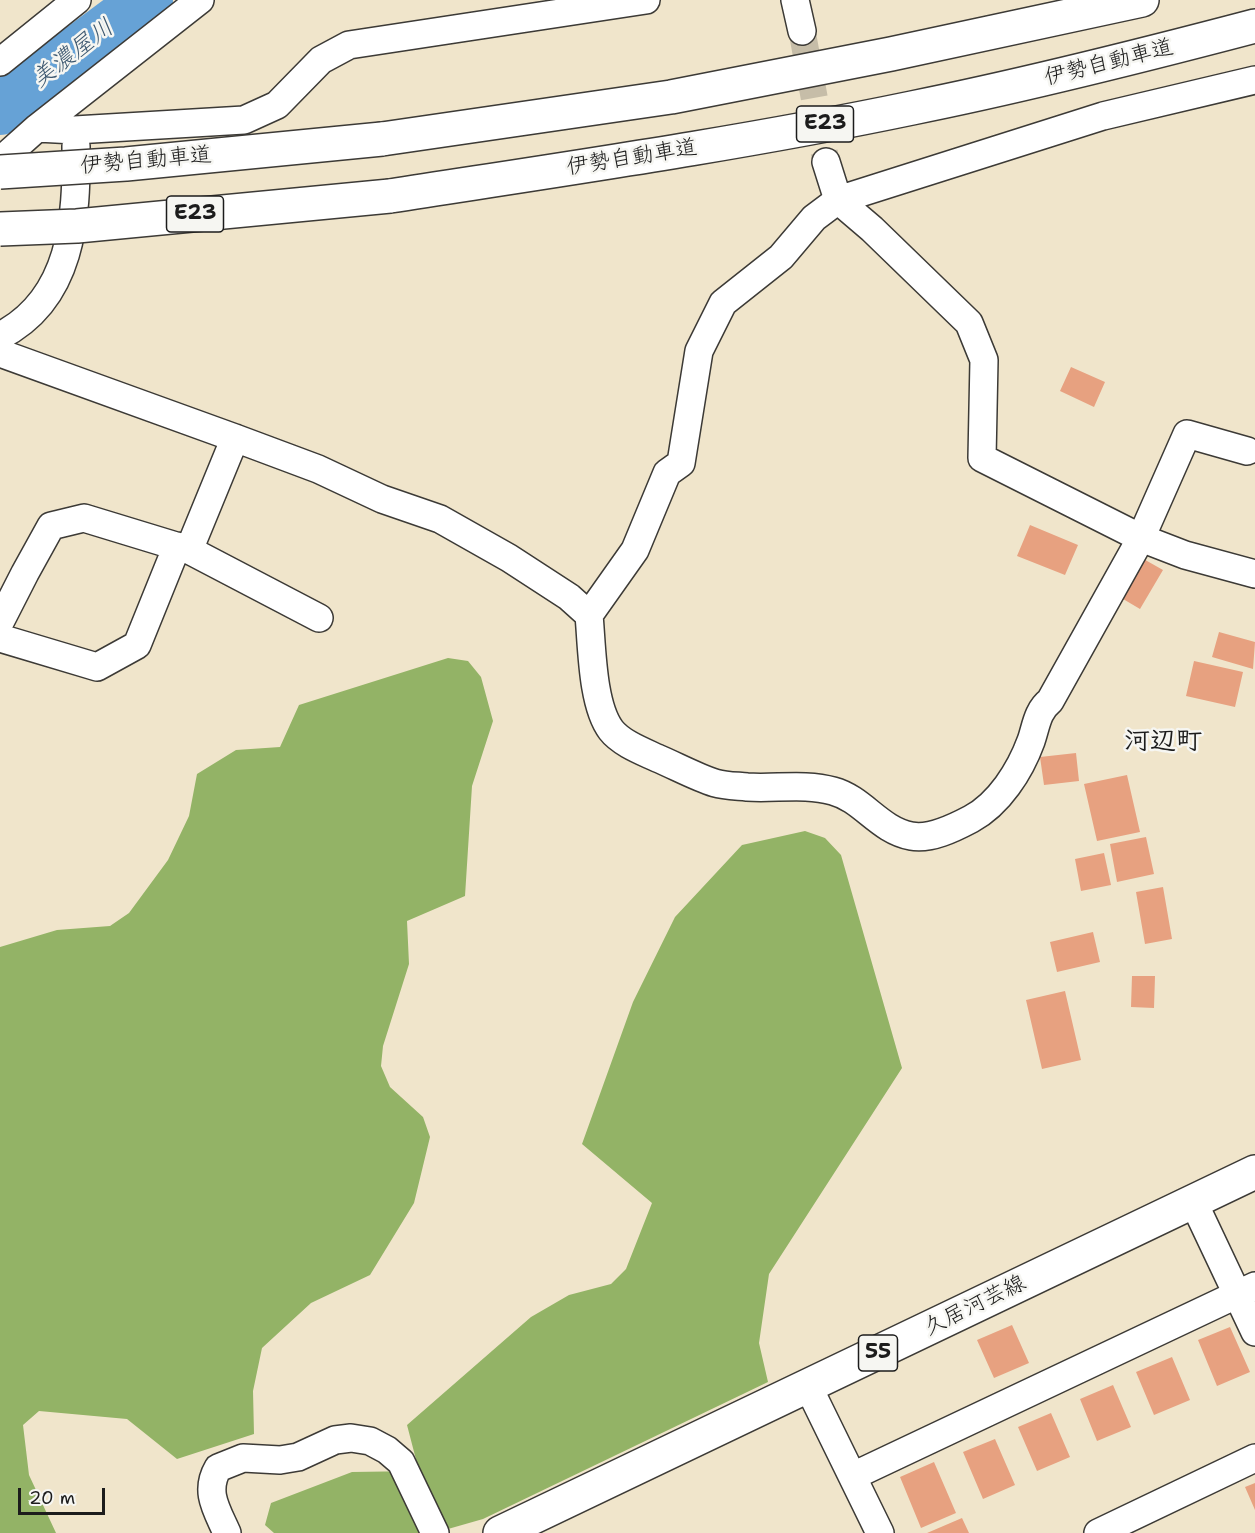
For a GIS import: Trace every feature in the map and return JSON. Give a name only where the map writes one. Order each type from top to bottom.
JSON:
[{"type":"main road","name":"伊勢自動車道","points":[[0,172],[126,164],[382,139],[670,98],[891,54],[1142,0]]},
{"type":"main road","name":"伊勢自動車道","points":[[0,229],[77,226],[390,196],[676,152],[912,108],[1094,68],[1255,26]]},
{"type":"main road","name":"久居河芸線","points":[[500,1533],[1255,1172]]},
{"type":"street","points":[[0,62],[77,0]]},
{"type":"street","points":[[0,161],[37,128],[200,0]]},
{"type":"street","points":[[37,128],[75,130],[244,120],[277,105],[321,60],[349,45],[646,0]]},
{"type":"street","points":[[795,0],[802,31]]},
{"type":"street","points":[[1246,451],[1187,434],[1141,538],[1050,701],[1042,708],[1030,743],[1012,778],[985,810],[972,819],[929,836],[912,836],[888,828],[855,802],[833,791],[796,787],[771,789],[716,783],[628,744],[611,731],[598,706],[589,615],[635,550],[667,473],[681,463],[699,351],[723,303],[781,257],[814,218],[838,201],[1103,116],[1255,80]]},
{"type":"street","points":[[0,336],[18,327],[37,309],[60,273],[67,252],[74,214],[75,130]]},
{"type":"street","points":[[826,162],[838,201],[872,230],[969,323],[984,360],[982,458],[1141,538],[1185,555],[1255,574]]},
{"type":"street","points":[[0,353],[318,469],[382,499],[440,519],[509,558],[569,597],[589,615]]},
{"type":"street","points":[[0,638],[98,667],[137,645],[235,438]]},
{"type":"street","points":[[0,622],[51,526],[84,518],[183,548],[319,618]]},
{"type":"street","points":[[1193,1201],[1246,1290],[1255,1332]]},
{"type":"street","points":[[853,1476],[1246,1290]]},
{"type":"street","points":[[808,1386],[880,1533]]},
{"type":"street","points":[[227,1533],[211,1495],[210,1485],[218,1468],[243,1458],[280,1460],[298,1456],[335,1440],[351,1438],[370,1441],[387,1450],[401,1462],[435,1533]]},
{"type":"street","points":[[1098,1533],[1255,1458]]},
{"type":"green space","points":[[448,658],[468,661],[481,677],[493,721],[472,786],[465,896],[407,921],[409,964],[383,1046],[381,1066],[390,1087],[423,1117],[430,1137],[414,1203],[370,1275],[311,1303],[262,1348],[253,1391],[254,1434],[177,1459],[127,1419],[39,1411],[23,1425],[29,1475],[56,1533],[0,1533],[0,947],[57,930],[110,926],[129,913],[168,860],[189,816],[197,774],[236,750],[280,747],[299,705]]},
{"type":"green space","points":[[805,831],[825,838],[841,855],[902,1068],[769,1274],[759,1343],[768,1382],[483,1519],[434,1533],[274,1533],[265,1525],[271,1503],[352,1472],[419,1471],[407,1425],[531,1317],[569,1295],[611,1284],[626,1269],[652,1203],[582,1144],[633,1002],[675,917],[742,845]]},
{"type":"building","points":[[1071,367],[1105,382],[1094,407],[1060,391]]},
{"type":"building","points":[[1030,525],[1078,545],[1065,575],[1017,556]]},
{"type":"building","points":[[1140,557],[1163,570],[1140,609],[1118,596]]},
{"type":"building","points":[[1219,632],[1255,642],[1253,669],[1212,657]]},
{"type":"building","points":[[1194,661],[1243,672],[1235,707],[1186,696]]},
{"type":"building","points":[[1076,753],[1079,781],[1044,785],[1040,757]]},
{"type":"building","points":[[1127,775],[1140,832],[1097,841],[1084,784]]},
{"type":"building","points":[[1146,837],[1154,874],[1117,882],[1110,844]]},
{"type":"building","points":[[1104,853],[1111,885],[1081,891],[1075,859]]},
{"type":"building","points":[[1163,887],[1172,939],[1145,944],[1136,892]]},
{"type":"building","points":[[1093,932],[1100,962],[1057,972],[1050,942]]},
{"type":"building","points":[[1132,976],[1155,976],[1154,1008],[1131,1007]]},
{"type":"building","points":[[1065,991],[1081,1060],[1042,1069],[1026,1000]]},
{"type":"building","points":[[1012,1325],[1029,1363],[994,1378],[977,1340]]},
{"type":"building","points":[[1230,1327],[1250,1372],[1217,1386],[1198,1340]]},
{"type":"building","points":[[1172,1357],[1190,1400],[1154,1415],[1136,1372]]},
{"type":"building","points":[[1113,1385],[1131,1427],[1097,1441],[1080,1399]]},
{"type":"building","points":[[1051,1413],[1070,1457],[1037,1471],[1018,1427]]},
{"type":"building","points":[[995,1439],[1015,1485],[983,1499],[963,1452]]},
{"type":"building","points":[[934,1462],[956,1513],[921,1528],[900,1477]]},
{"type":"building","points":[[1255,1483],[1255,1510],[1245,1487]]},
{"type":"building","points":[[962,1518],[969,1533],[927,1533]]},
{"type":"waterway","name":"美濃屋川","points":[[0,109],[147,0]]},
{"type":"tunnel","points":[[802,31],[826,162]]},
{"type":"district","name":"河辺町","points":[[1163,742]]}]
